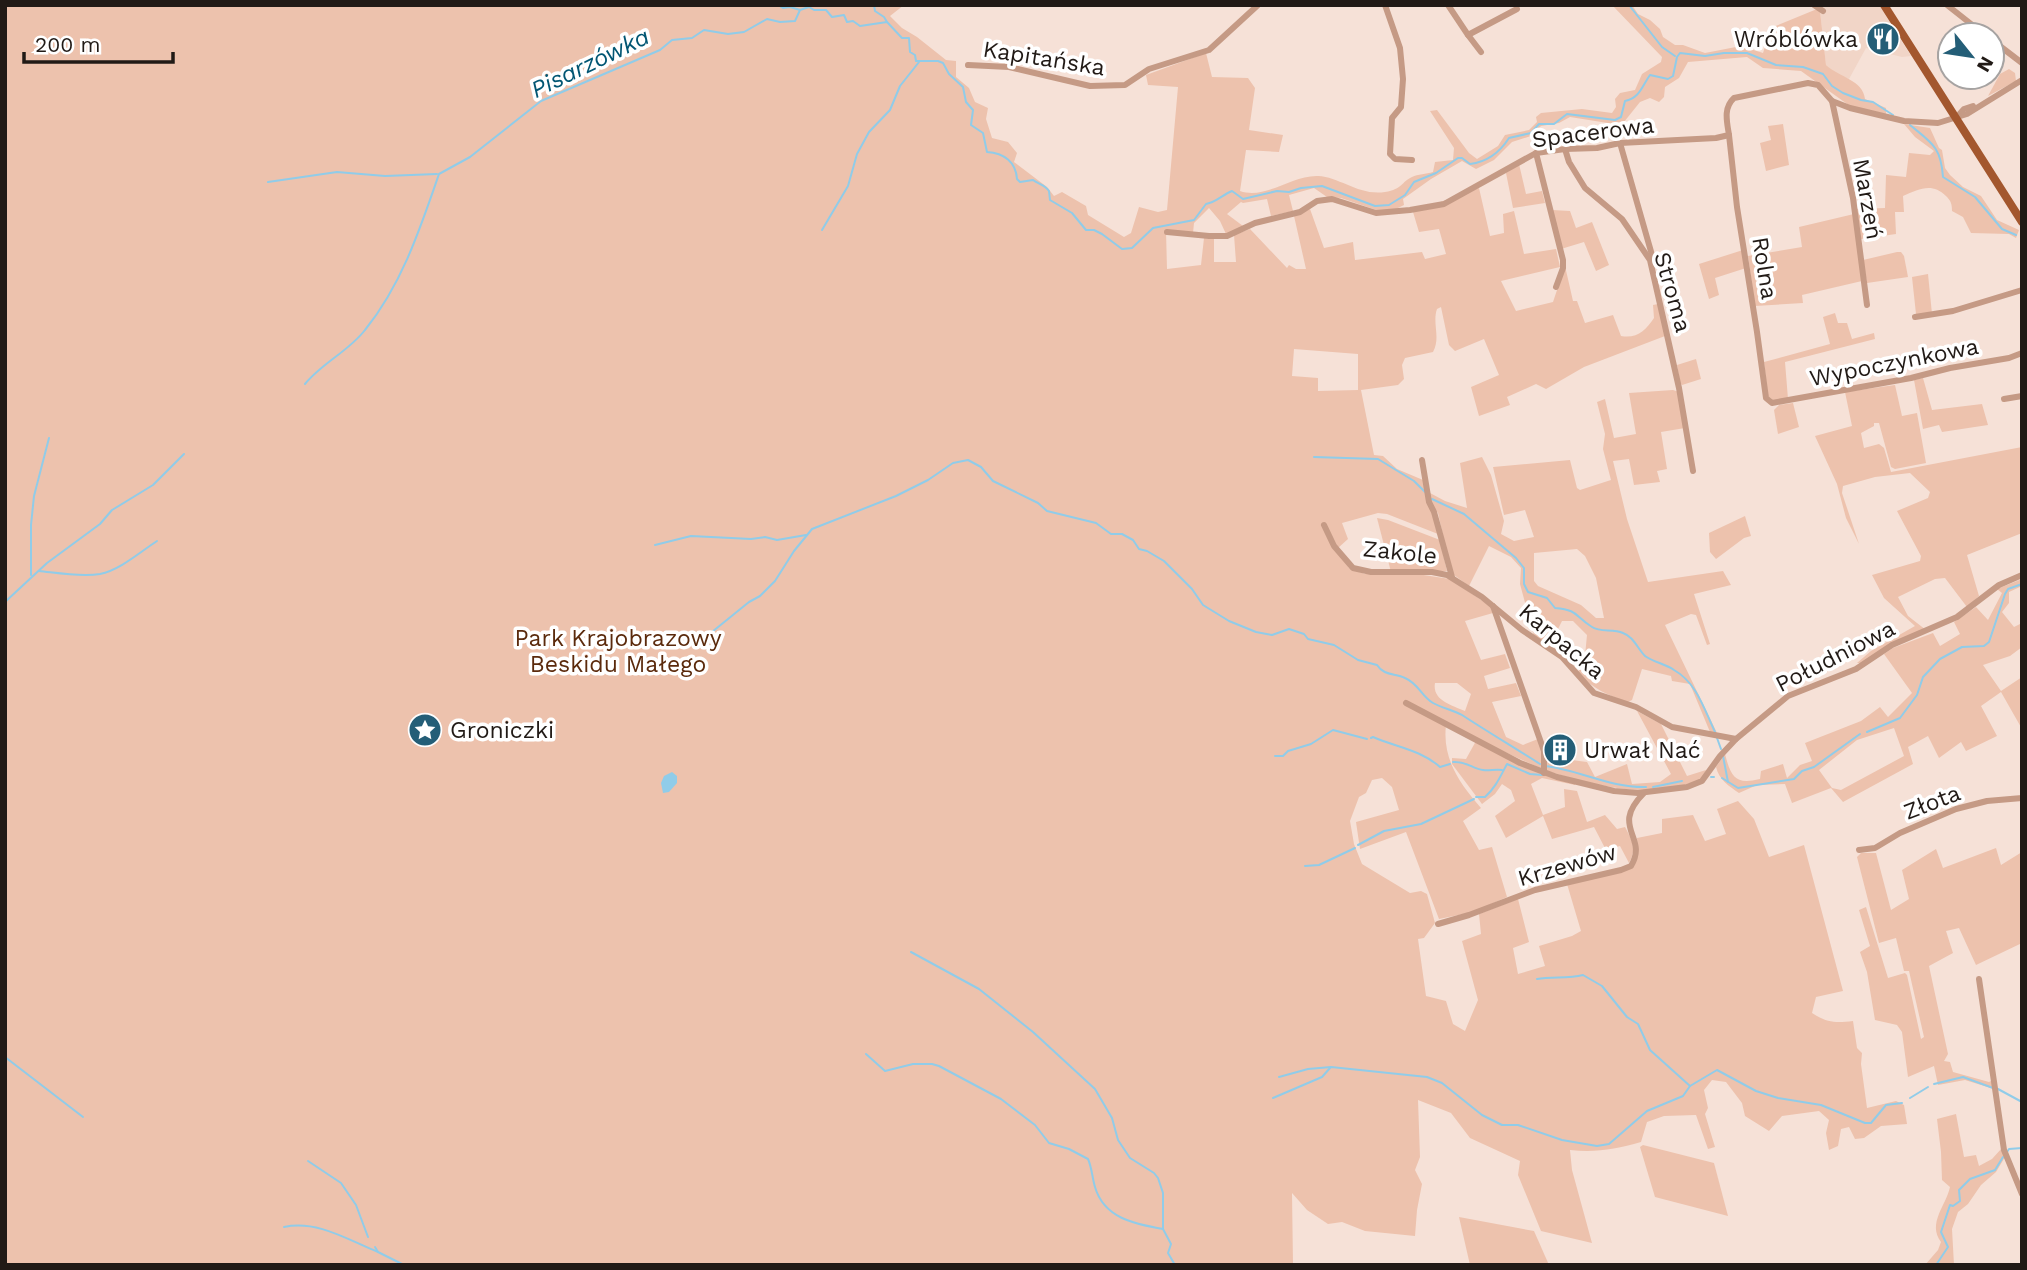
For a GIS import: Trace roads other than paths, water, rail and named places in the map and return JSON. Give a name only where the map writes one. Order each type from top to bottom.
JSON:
[{"type":"main road","points":[[1884,5],[2022,222]]},
{"type":"street","name":"Kapitańska","points":[[968,65],[1009,67],[1090,86],[1125,85],[1149,69],[1209,50],[1258,5]]},
{"type":"street","points":[[1385,5],[1400,48],[1403,79],[1401,107],[1392,118],[1390,154],[1395,159],[1412,160]]},
{"type":"street","points":[[1448,5],[1481,52]]},
{"type":"street","points":[[1814,5],[1823,11]]},
{"type":"street","points":[[1947,5],[1967,21]]},
{"type":"street","points":[[1468,35],[1517,9]]},
{"type":"street","points":[[2006,50],[2022,62]]},
{"type":"street","points":[[1729,135],[1728,106],[1730,101],[1740,96],[1813,83],[1823,89],[1832,101],[1850,108],[1904,121],[1938,123],[1967,114],[2022,80]]},
{"type":"street","name":"Marzeń","points":[[1832,101],[1853,198],[1867,305]]},
{"type":"street","name":"Spacerowa","points":[[1167,232],[1227,236],[1255,223],[1300,212],[1317,201],[1332,199],[1381,214],[1444,204],[1536,153],[1597,148],[1620,143],[1729,135]]},
{"type":"street","name":"Rolna","points":[[1729,135],[1737,207],[1766,398],[1772,403]]},
{"type":"street","points":[[1620,143],[1664,301]]},
{"type":"street","name":"Stroma","points":[[1565,149],[1569,162],[1585,188],[1622,219],[1650,260],[1679,388],[1693,471]]},
{"type":"street","points":[[1536,153],[1563,260],[1556,286]]},
{"type":"street","points":[[1915,317],[1953,311],[2022,290]]},
{"type":"street","name":"Wypoczynkowa","points":[[1772,403],[1911,379],[2022,353]]},
{"type":"street","points":[[2004,399],[2022,396]]},
{"type":"street","points":[[1422,460],[1429,502],[1452,578]]},
{"type":"street","name":"Zakole","points":[[1324,525],[1334,547],[1353,568],[1371,572],[1432,572],[1452,578]]},
{"type":"street","name":"Południowa","points":[[1406,703],[1544,773],[1614,791],[1644,793],[1687,787],[1702,781],[1736,739],[1788,696],[1856,669],[1892,645],[1957,617],[1999,585],[2022,575]]},
{"type":"street","name":"Karpacka","points":[[1452,578],[1562,657],[1594,693],[1636,707],[1672,727],[1736,739]]},
{"type":"street","points":[[1493,605],[1544,751],[1544,773]]},
{"type":"street","name":"Krzewów","points":[[1438,924],[1535,890],[1631,866],[1636,851],[1628,821],[1629,811],[1644,793]]},
{"type":"street","name":"Złota","points":[[1859,850],[1875,848],[1956,809],[2022,798]]},
{"type":"street","points":[[1979,979],[2004,1150],[2022,1194]]},
{"type":"water","points":[[672,772],[677,776],[677,783],[669,792],[663,793],[661,783],[664,776]]},
{"type":"waterway","points":[[778,5],[800,10]]},
{"type":"waterway","points":[[874,5],[875,11],[887,22]]},
{"type":"waterway","points":[[1629,5],[1662,47],[1675,56]]},
{"type":"waterway","name":"Pisarzówka","points":[[305,384],[359,337],[390,294],[409,255],[439,174],[470,157],[541,101],[660,50],[672,40],[692,38],[704,30],[728,34],[744,32],[767,19],[795,21],[800,10],[809,7],[826,10],[832,17],[844,15],[847,22],[853,21],[860,26],[887,22],[902,38],[909,38],[910,52],[915,55],[916,61],[943,63],[949,74],[963,87],[966,102],[973,110],[971,125],[983,133],[987,152],[999,154],[1008,160],[1020,182],[1033,180],[1043,186],[1049,191],[1050,200],[1072,213],[1086,230],[1102,234],[1122,249],[1132,248],[1153,228],[1194,220],[1206,204],[1232,191],[1243,199],[1277,191],[1289,192],[1322,186],[1375,206],[1389,205],[1405,195],[1414,182],[1436,173],[1458,158],[1470,164],[1487,159],[1502,148],[1509,138],[1531,133],[1539,124],[1554,124],[1567,114],[1615,120],[1621,117],[1625,101],[1637,94],[1650,75],[1668,79],[1673,76],[1680,53],[1705,56],[1747,53],[1776,65],[1803,67],[1823,74],[1832,86],[1843,93],[1873,102],[1893,115]]},
{"type":"waterway","points":[[822,230],[848,186],[857,154],[869,132],[890,110],[900,86],[919,62]]},
{"type":"waterway","name":"Pisarzówka","points":[[1910,125],[1934,146],[1940,159],[1943,177],[1975,197],[2002,229],[2016,235]]},
{"type":"waterway","points":[[268,182],[337,172],[385,176],[437,174]]},
{"type":"waterway","points":[[31,575],[34,496],[49,438]]},
{"type":"waterway","points":[[5,602],[47,563],[100,524],[112,510],[153,485],[184,454]]},
{"type":"waterway","points":[[1314,457],[1378,459],[1414,481],[1425,492]]},
{"type":"waterway","points":[[702,645],[707,636],[760,596],[775,581],[812,529],[896,496],[928,480],[953,463],[968,460],[981,467],[993,481],[1038,503],[1047,511],[1096,523],[1111,534],[1122,534],[1133,540],[1139,549],[1164,561],[1192,589],[1203,605],[1229,621],[1256,632],[1272,635],[1289,629],[1304,634],[1308,639],[1334,645],[1358,660],[1377,665],[1386,673],[1410,681],[1433,703],[1462,715],[1540,764]]},
{"type":"waterway","points":[[1432,499],[1464,514],[1516,558],[1524,568],[1524,584],[1528,592],[1547,598],[1555,608],[1573,612],[1596,629],[1627,635],[1645,656],[1682,675],[1699,697],[1715,732]]},
{"type":"waterway","points":[[655,545],[691,536],[751,539],[765,537],[777,540],[806,535]]},
{"type":"waterway","points":[[39,571],[77,575],[100,574],[122,565],[157,541]]},
{"type":"waterway","points":[[1867,732],[1900,718],[1917,695],[1923,677],[1940,659],[1962,647],[1984,646],[1989,642],[2005,594],[2008,589],[2022,584]]},
{"type":"waterway","points":[[1275,756],[1283,756],[1288,751],[1311,744],[1333,730],[1367,739]]},
{"type":"waterway","points":[[1722,778],[1738,788],[1794,779],[1802,771],[1814,767],[1860,734]]},
{"type":"waterway","points":[[1371,738],[1417,753],[1440,767],[1450,764]]},
{"type":"waterway","points":[[1717,738],[1721,749]]},
{"type":"waterway","points":[[1723,756],[1728,782]]},
{"type":"waterway","points":[[1453,762],[1483,770],[1502,770]]},
{"type":"waterway","points":[[1476,797],[1485,797],[1489,793],[1507,764],[1530,774],[1542,775]]},
{"type":"waterway","points":[[1545,766],[1620,785],[1646,787]]},
{"type":"waterway","points":[[1653,787],[1682,781]]},
{"type":"waterway","points":[[1358,845],[1384,831],[1421,824],[1474,799]]},
{"type":"waterway","points":[[1305,866],[1319,865],[1355,848]]},
{"type":"waterway","points":[[911,952],[979,989],[1033,1032],[1095,1089],[1112,1118],[1118,1140],[1130,1158],[1158,1178],[1163,1193],[1163,1229],[1171,1244],[1168,1253],[1175,1265]]},
{"type":"waterway","points":[[1537,979],[1583,975],[1602,986],[1627,1017],[1638,1024],[1650,1050],[1690,1086]]},
{"type":"waterway","points":[[866,1054],[885,1071],[913,1064],[939,1066],[1001,1099],[1035,1125],[1049,1143],[1088,1159],[1099,1198],[1113,1213],[1131,1222],[1163,1229]]},
{"type":"waterway","points":[[5,1057],[83,1117]]},
{"type":"waterway","points":[[1279,1077],[1308,1069],[1331,1067],[1427,1077],[1442,1083],[1482,1115],[1502,1125],[1518,1125],[1562,1140],[1597,1146],[1609,1144],[1647,1111],[1683,1096],[1690,1086],[1717,1070],[1756,1091],[1778,1098],[1821,1105],[1865,1123],[1871,1123],[1886,1105],[1902,1103]]},
{"type":"waterway","points":[[1273,1098],[1322,1077],[1330,1068]]},
{"type":"waterway","points":[[1934,1084],[1963,1077],[1993,1088]]},
{"type":"waterway","points":[[1910,1098],[1928,1087]]},
{"type":"waterway","points":[[1998,1089],[2022,1102]]},
{"type":"waterway","points":[[2007,1152],[2009,1149],[2022,1148]]},
{"type":"waterway","points":[[1936,1265],[1948,1247],[1941,1232],[1950,1205],[1960,1201],[1959,1190],[1970,1179],[1995,1170],[2003,1157]]},
{"type":"waterway","points":[[308,1161],[341,1183],[356,1205],[368,1237]]},
{"type":"waterway","points":[[284,1227],[309,1226],[321,1229],[378,1252]]},
{"type":"waterway","points":[[375,1247],[378,1252],[404,1265]]},
{"type":"place","name":"Wróblówka","points":[[1883,39]]},
{"type":"place","name":"Groniczki","points":[[425,730]]},
{"type":"place","name":"Urwał Nać","points":[[1560,750]]},
{"type":"park label","name":"Park Krajobrazowy Beskidu Małego","points":[[618,651]]}]
